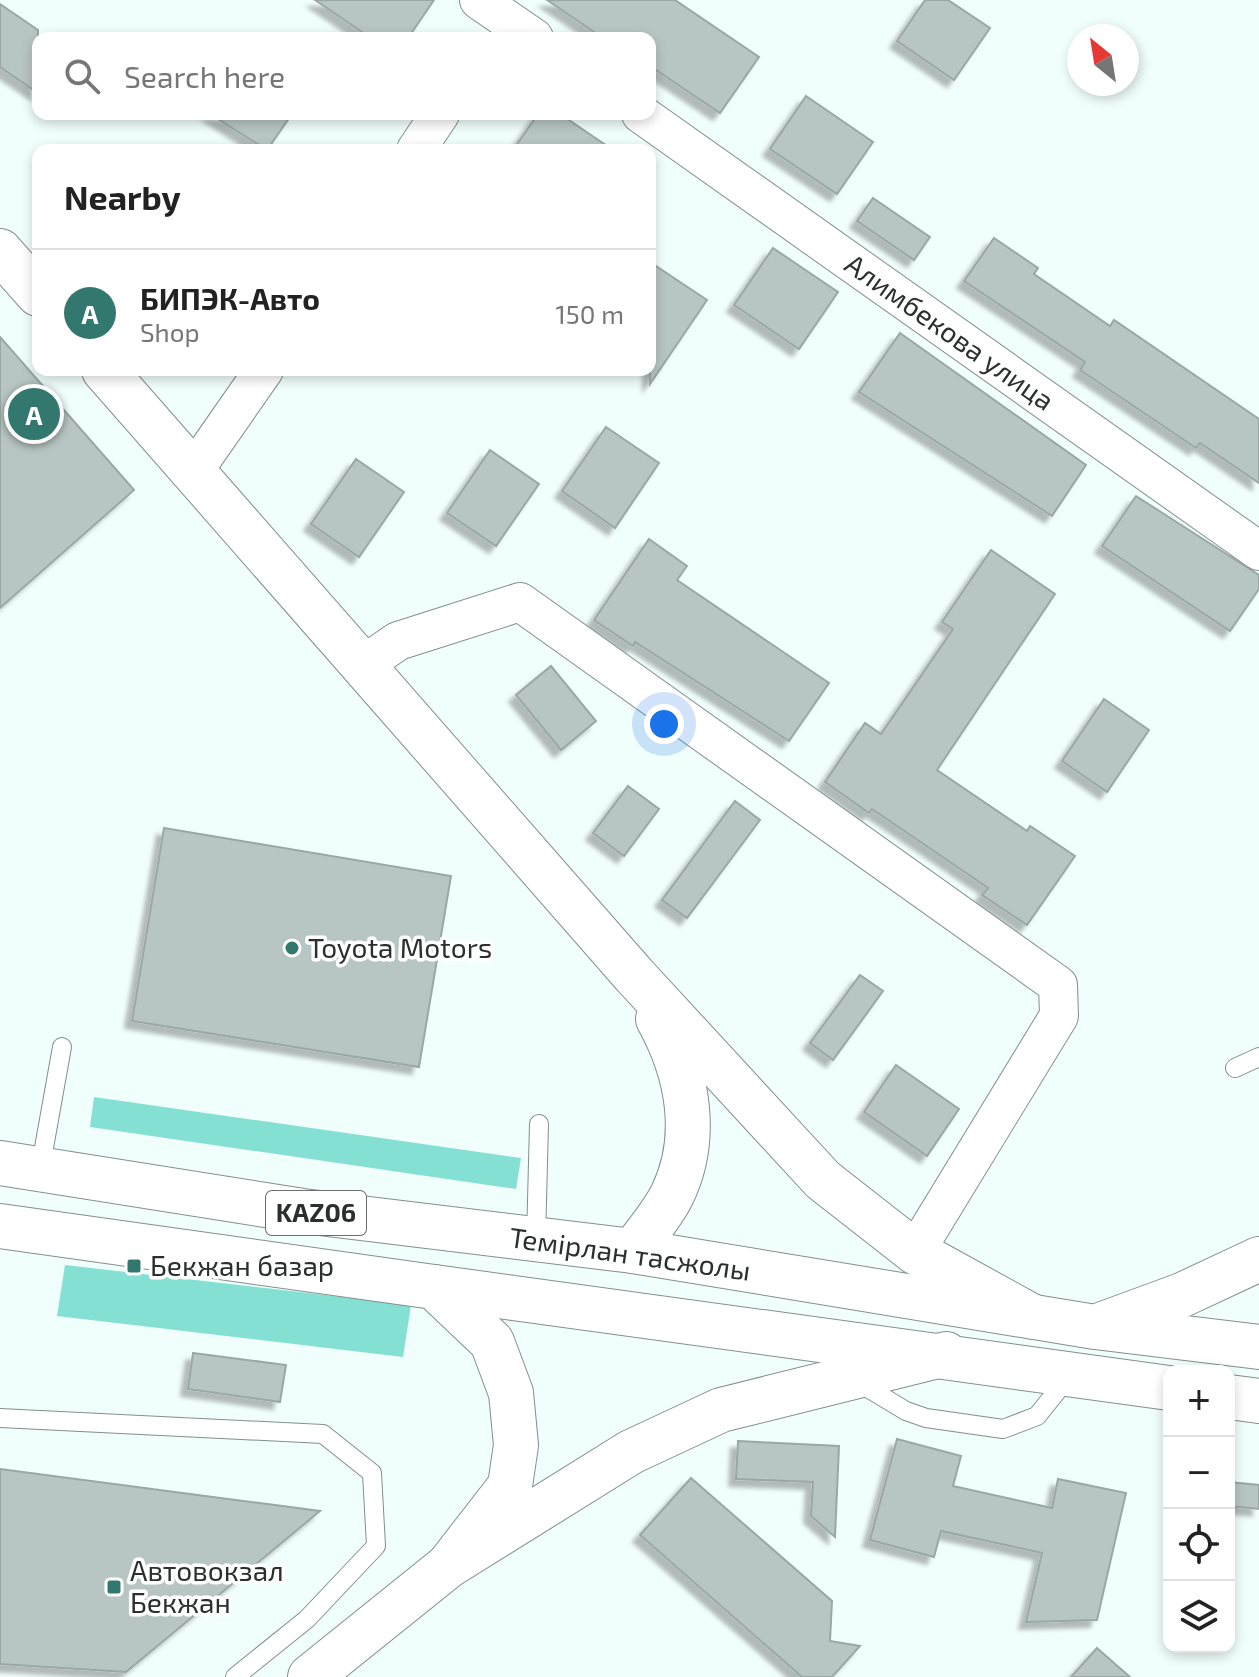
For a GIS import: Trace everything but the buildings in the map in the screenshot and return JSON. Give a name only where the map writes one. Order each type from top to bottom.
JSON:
[{"type":"main road","points":[[0,251],[32,287]]},
{"type":"main road","points":[[109,376],[634,975],[823,1180],[915,1252],[1033,1317]]},
{"type":"main road","points":[[633,1251],[671,1197],[682,1167],[689,1105],[672,1045],[634,975]]},
{"type":"main road","name":"Темірлан тасжолы","points":[[20,1167],[303,1211],[633,1251],[1095,1327],[1259,1347]]},
{"type":"main road","name":"Темірлан тасжолы","points":[[0,1226],[946,1354],[1163,1387]]},
{"type":"main road","points":[[1095,1327],[1182,1295],[1259,1259]]},
{"type":"main road","points":[[434,1287],[492,1342],[511,1393],[516,1445],[510,1486],[448,1566]]},
{"type":"main road","points":[[310,1677],[448,1566],[631,1452],[721,1410],[946,1354]]},
{"type":"main road","points":[[1235,1398],[1259,1401]]},
{"type":"street","points":[[420,144],[436,120]]},
{"type":"street","name":"Алимбекова улица","points":[[649,120],[1259,551]]},
{"type":"street","points":[[193,472],[260,376]]},
{"type":"street","points":[[363,665],[398,641],[520,602],[1058,985],[1059,1016],[915,1252]]},
{"type":"lane","points":[[20,1167],[62,1047]]},
{"type":"lane","points":[[1235,1068],[1259,1057]]},
{"type":"lane","points":[[536,1239],[539,1124]]},
{"type":"lane","points":[[850,1378],[906,1411],[926,1418],[1003,1429],[1037,1416],[1072,1373]]},
{"type":"lane","points":[[0,1418],[323,1434],[372,1473],[376,1546],[307,1619],[235,1677]]},
{"type":"green space","points":[[94,1097],[521,1158],[516,1189],[90,1127]]},
{"type":"green space","points":[[65,1265],[411,1305],[403,1357],[57,1316]]},
{"type":"place","name":"БИПЭК-Авто","points":[[34,414]]},
{"type":"place","name":"Toyota Motors","points":[[292,948]]},
{"type":"place","name":"Бекжан базар","points":[[134,1266]]},
{"type":"place","name":"Автовокзал Бекжан","points":[[114,1587]]}]
